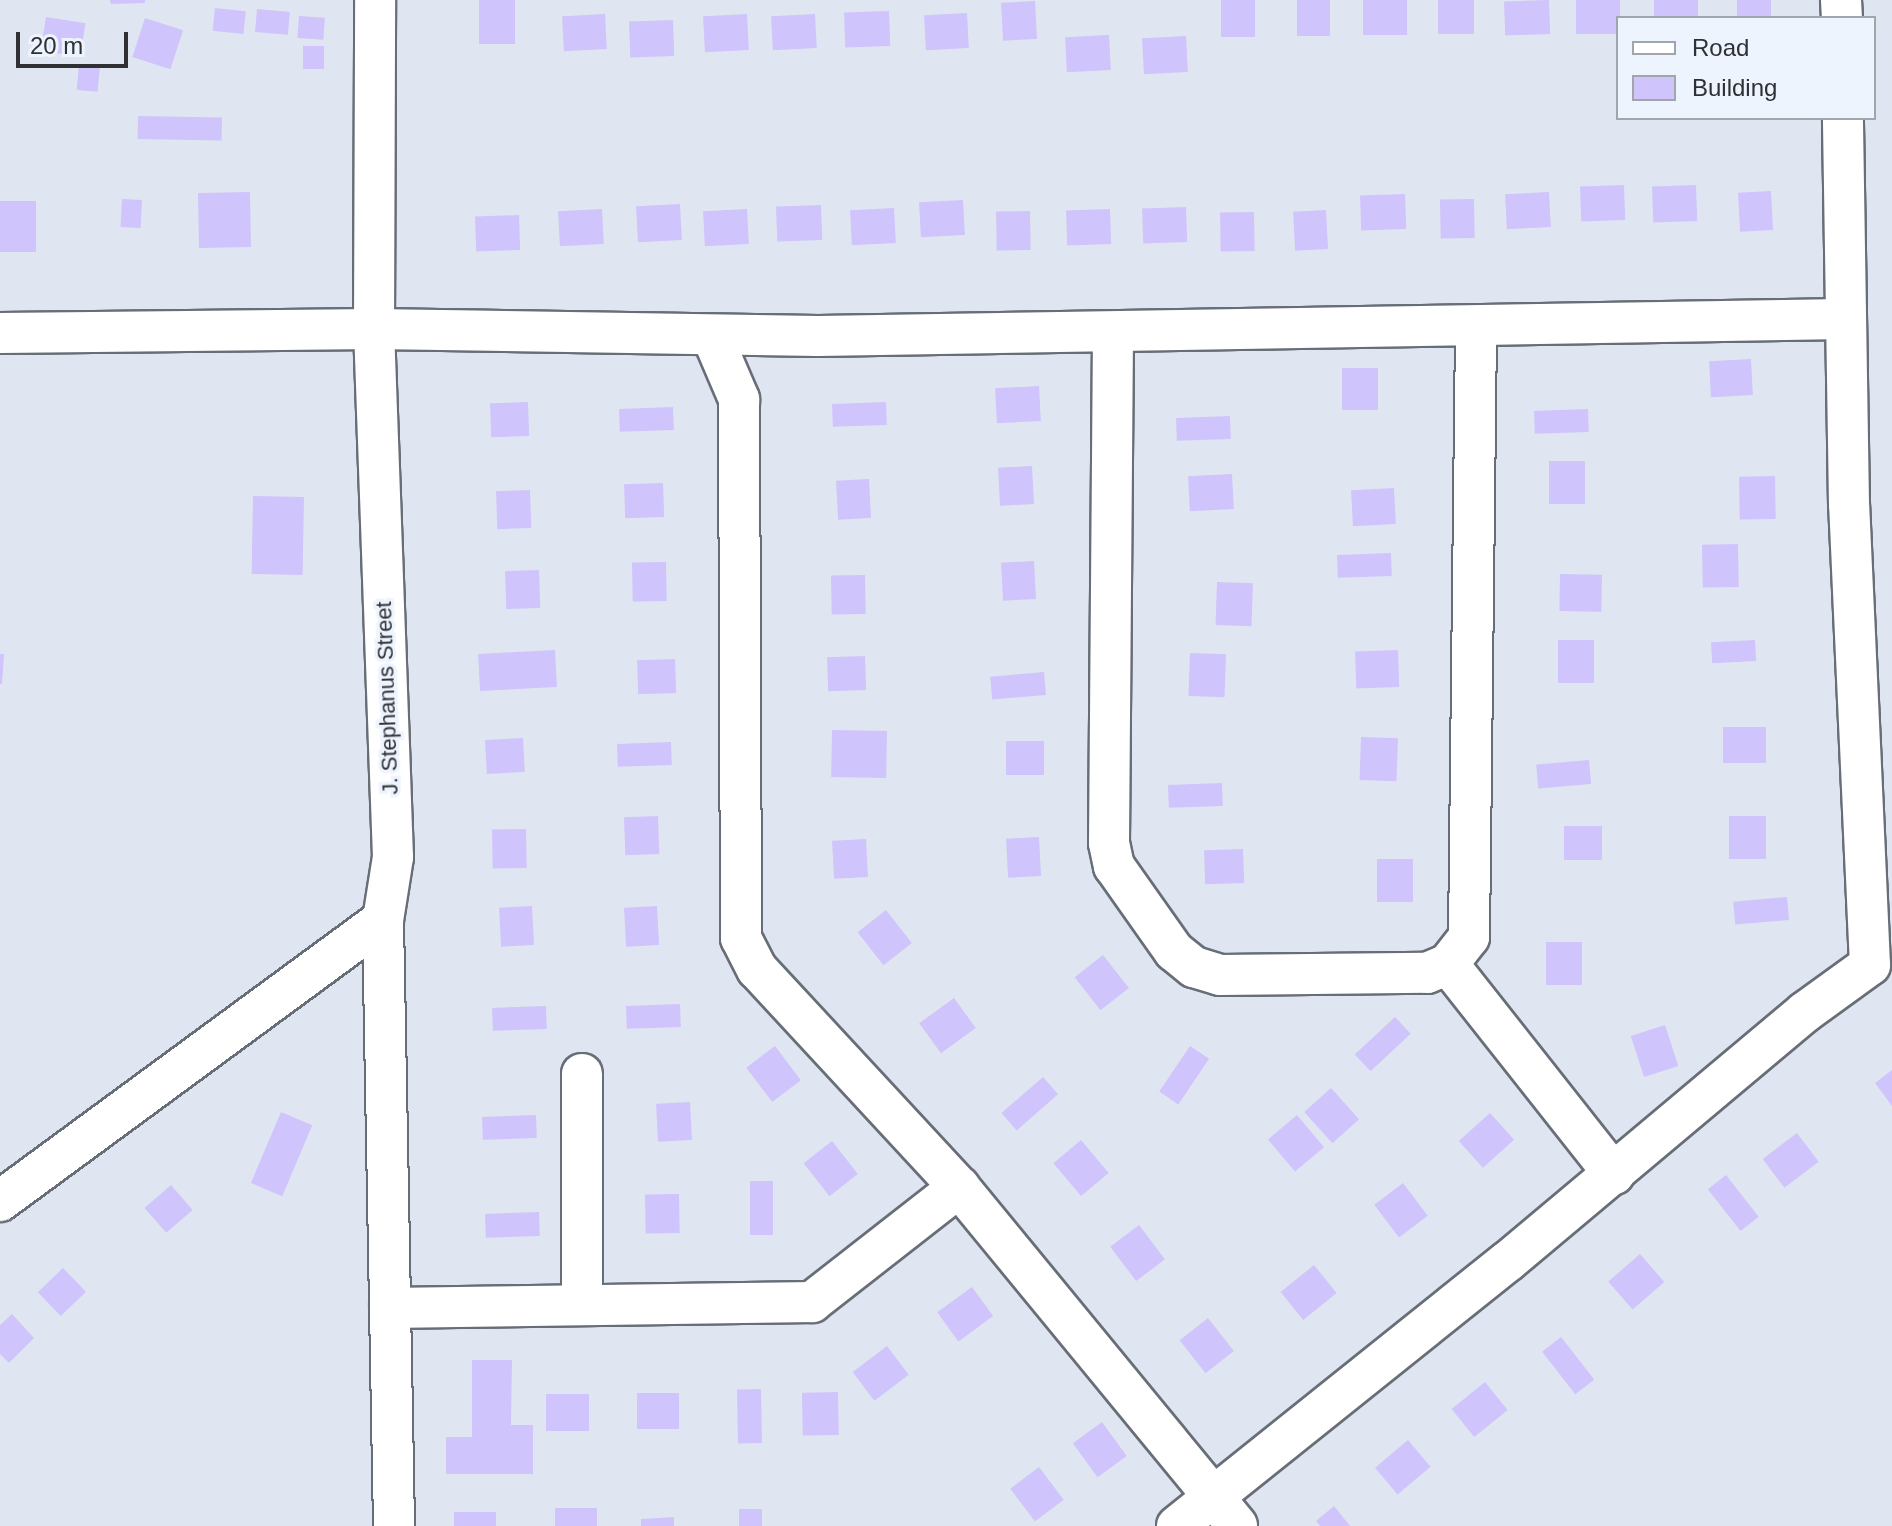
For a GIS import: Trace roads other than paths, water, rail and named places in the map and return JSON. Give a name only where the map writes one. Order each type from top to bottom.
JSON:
[{"type":"street","name":"J. Stephanus Street","points":[[375,0],[374,329],[393,857],[383,920],[394,1526]]},
{"type":"street","points":[[1177,1526],[1225,1512],[1805,1012],[1870,965],[1845,319],[1843,120]]},
{"type":"street","points":[[0,333],[374,329],[712,336],[1113,333],[1845,319]]},
{"type":"street","points":[[1113,333],[1109,843],[1114,866],[1174,951],[1207,971],[1427,973],[1448,964],[1469,937],[1476,326]]},
{"type":"street","points":[[712,336],[739,399],[741,938],[757,969],[959,1187],[1225,1512]]},
{"type":"street","points":[[0,1201],[383,920]]},
{"type":"street","points":[[1448,964],[1614,1174]]},
{"type":"street","points":[[582,1074],[582,1303]]},
{"type":"street","points":[[390,1308],[812,1302],[959,1187]]}]
